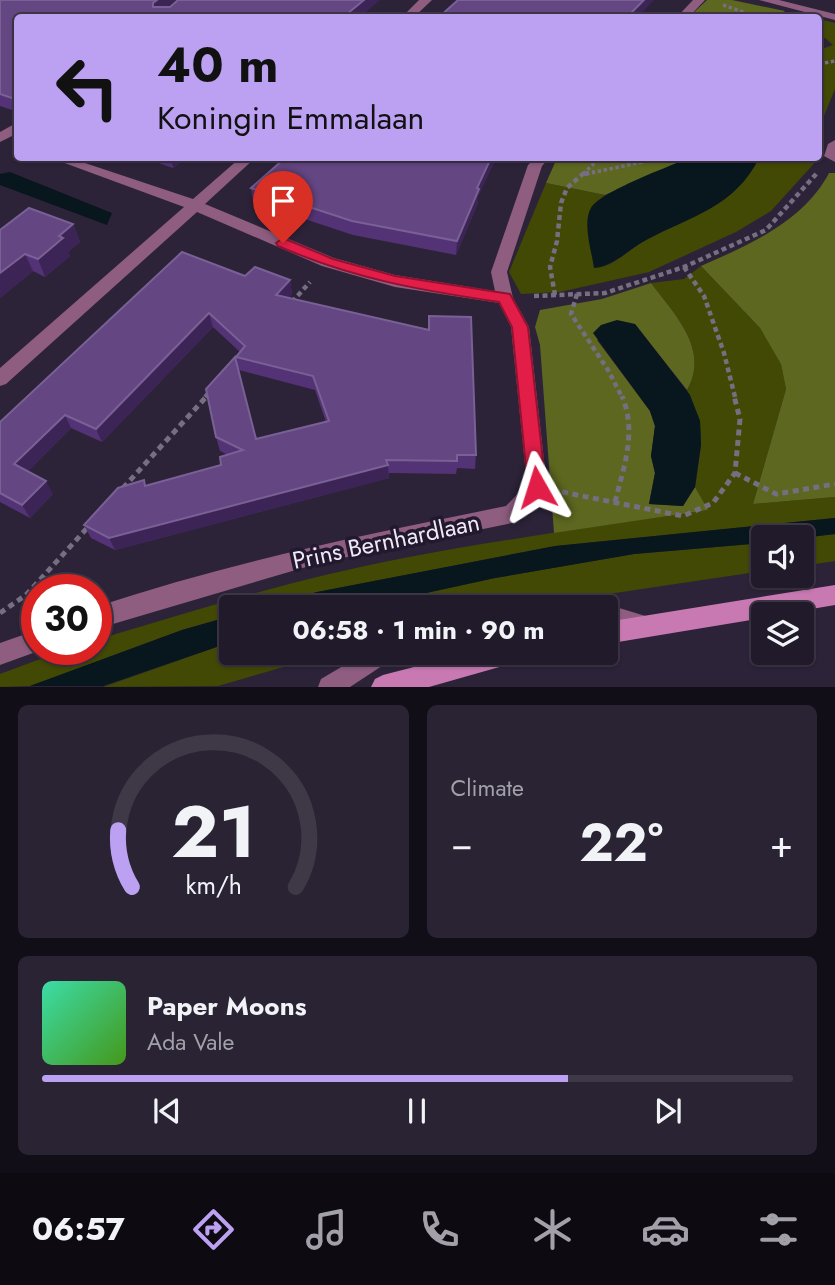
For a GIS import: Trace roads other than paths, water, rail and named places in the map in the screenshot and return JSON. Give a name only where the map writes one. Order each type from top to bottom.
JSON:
[{"type":"main road","points":[[618,631],[835,595]]},
{"type":"main road","points":[[383,687],[465,665]]},
{"type":"street","points":[[410,14],[426,0]]},
{"type":"street","points":[[685,14],[699,0]]},
{"type":"street","points":[[765,0],[835,17]]},
{"type":"street","points":[[67,161],[194,205],[328,262],[395,281],[505,298],[499,272],[535,165],[539,161]]},
{"type":"street","points":[[0,379],[245,161]]},
{"type":"street","name":"Prins Bernhardlaan","points":[[112,613],[323,552],[512,514],[537,487],[520,327],[505,298]]},
{"type":"street","points":[[0,654],[21,647]]},
{"type":"lane","points":[[618,617],[647,625]]},
{"type":"lane","points":[[329,687],[365,665]]}]
